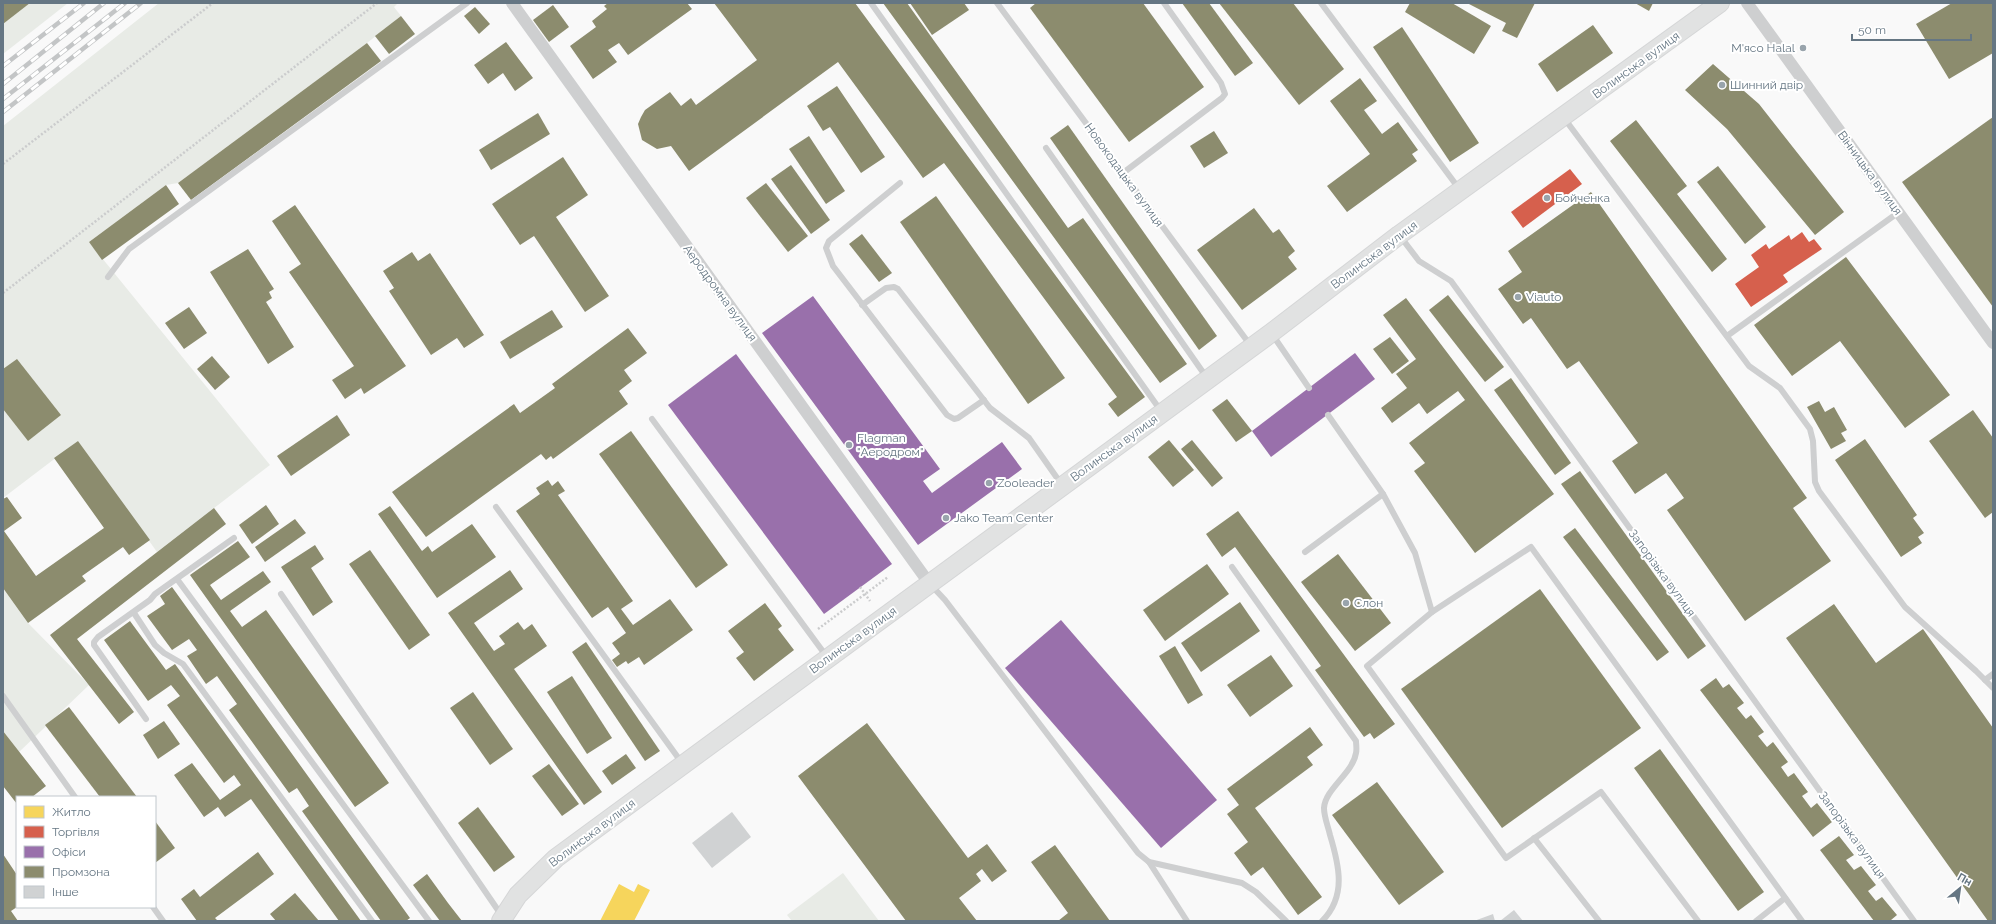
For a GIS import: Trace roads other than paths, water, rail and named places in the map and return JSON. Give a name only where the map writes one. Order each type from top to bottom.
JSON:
[{"type":"street","name":"Аеродромна вулиця","points":[[512,3],[929,583]]},
{"type":"street","name":"Волинська вулиця","points":[[502,919],[518,894],[556,858],[1271,333],[1399,235],[1564,118],[1720,3]]},
{"type":"street","name":"Вінницька вулиця","points":[[1747,3],[1993,343]]},
{"type":"lane","points":[[108,277],[129,249],[467,3]]},
{"type":"lane","points":[[871,3],[1162,412]]},
{"type":"lane","name":"Новокодацька вулиця","points":[[997,3],[1252,347]]},
{"type":"lane","points":[[1123,173],[1222,98],[1225,94],[1221,83],[1164,3]]},
{"type":"lane","points":[[1321,3],[1461,191]]},
{"type":"lane","points":[[1564,118],[1749,366],[1780,388],[1810,429],[1813,441],[1815,482],[1819,491],[1905,607],[1993,688]]},
{"type":"lane","points":[[1046,148],[1208,379]]},
{"type":"lane","points":[[900,183],[829,241],[826,248],[833,266],[951,418],[958,418],[984,400]]},
{"type":"lane","points":[[1726,336],[1899,212]]},
{"type":"lane","name":"Запорізька вулиця","points":[[1399,235],[1419,261],[1451,282],[1914,921]]},
{"type":"lane","points":[[862,305],[886,288],[894,287],[898,289],[990,408],[1029,438],[1063,486]]},
{"type":"lane","points":[[1271,333],[1309,388]]},
{"type":"lane","points":[[1328,415],[1383,494],[1415,553],[1432,612]]},
{"type":"lane","points":[[652,419],[828,658]]},
{"type":"lane","points":[[1305,552],[1383,494]]},
{"type":"lane","points":[[496,507],[683,765]]},
{"type":"lane","points":[[146,719],[94,645],[94,642],[98,637],[134,613],[155,594],[234,538]]},
{"type":"lane","points":[[1698,921],[1601,792],[1506,858],[1367,666],[1432,612],[1531,547],[1802,921]]},
{"type":"lane","points":[[1232,567],[1356,741],[1356,753],[1352,764],[1327,798],[1324,806],[1325,816],[1337,856],[1340,876],[1337,899],[1328,915],[1322,921]]},
{"type":"lane","points":[[177,579],[429,921]]},
{"type":"lane","points":[[929,583],[944,600],[1138,853],[1149,862],[1187,921]]},
{"type":"lane","points":[[281,594],[502,919]]},
{"type":"lane","points":[[134,613],[155,645],[164,654],[183,664],[372,921]]},
{"type":"lane","points":[[1985,680],[1993,674]]},
{"type":"lane","points":[[3,696],[74,796]]},
{"type":"lane","points":[[1534,838],[1599,921]]},
{"type":"lane","points":[[1149,862],[1242,883],[1256,892],[1286,921]]},
{"type":"lane","points":[[1756,921],[1785,898]]},
{"type":"lane","points":[[154,908],[163,921]]},
{"type":"railway","points":[[3,66],[84,3]]},
{"type":"railway","points":[[3,84],[104,3]]},
{"type":"railway","points":[[3,99],[125,3]]},
{"type":"railway","points":[[3,112],[141,3]]},
{"type":"place","name":"М'ясо Halal","points":[[1803,48]]},
{"type":"place","name":"Шинний двір","points":[[1722,85]]},
{"type":"place","name":"Бойченка","points":[[1547,198]]},
{"type":"place","name":"Viauto","points":[[1518,297]]},
{"type":"place","name":"Flagman \"Аеродром\"","points":[[849,445]]},
{"type":"place","name":"Zooleader","points":[[989,483]]},
{"type":"place","name":"Jako Team Center","points":[[946,518]]},
{"type":"place","name":"Слон","points":[[1346,603]]}]
